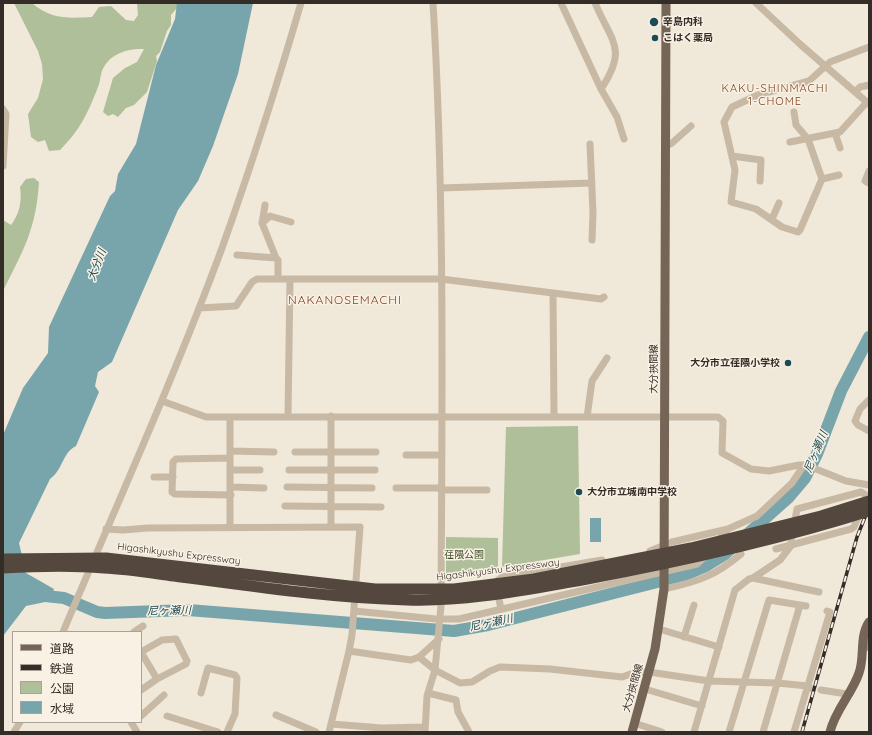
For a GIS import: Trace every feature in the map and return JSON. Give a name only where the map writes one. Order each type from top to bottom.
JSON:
[{"type":"highway","name":"Higashikyushu Expressway","points":[[3,559],[106,558],[375,589],[454,589],[534,579],[691,548],[821,516],[868,496]]},
{"type":"highway","points":[[3,568],[69,566],[107,568],[364,597],[406,600],[457,599],[536,588],[623,572],[762,541],[869,511]]},
{"type":"main road","name":"大分挾間線","points":[[633,728],[645,689],[659,629],[664,590],[666,3]]},
{"type":"main road","points":[[830,732],[834,717],[859,673],[866,639],[865,630],[869,622]]},
{"type":"street","points":[[63,631],[106,529],[162,402],[222,248],[257,148],[301,3]]},
{"type":"street","points":[[331,724],[425,730],[428,693],[436,670],[440,619],[441,279],[438,83],[433,3]]},
{"type":"street","points":[[561,3],[601,89],[617,117],[624,139]]},
{"type":"street","points":[[595,3],[617,51],[614,66],[601,89]]},
{"type":"street","points":[[756,3],[868,103],[842,130],[835,133],[790,142]]},
{"type":"street","points":[[794,112],[796,125],[808,139],[822,179],[799,231],[786,229],[756,209],[731,202],[735,176],[724,122],[732,107],[758,94],[809,81],[834,60],[869,47]]},
{"type":"street","points":[[855,92],[860,88],[869,85]]},
{"type":"street","points":[[3,109],[6,114],[3,166]]},
{"type":"street","points":[[665,147],[672,143],[691,126]]},
{"type":"street","points":[[835,133],[840,148]]},
{"type":"street","points":[[590,144],[592,240]]},
{"type":"street","points":[[732,156],[761,160],[760,180]]},
{"type":"street","points":[[869,171],[865,181],[869,183]]},
{"type":"street","points":[[822,179],[839,175]]},
{"type":"street","points":[[440,188],[592,183]]},
{"type":"street","points":[[772,219],[779,203]]},
{"type":"street","points":[[265,205],[262,223],[278,260],[278,279]]},
{"type":"street","points":[[262,223],[270,216],[291,222]]},
{"type":"street","points":[[237,255],[276,258]]},
{"type":"street","points":[[199,308],[233,307],[254,280],[278,279],[441,279],[601,299],[604,297]]},
{"type":"street","points":[[288,416],[290,279]]},
{"type":"street","points":[[553,293],[554,417]]},
{"type":"street","points":[[587,418],[592,381],[607,358]]},
{"type":"street","points":[[869,400],[860,409],[855,421],[858,425],[869,431]]},
{"type":"street","points":[[162,402],[206,417],[718,417],[722,421],[722,453],[751,469],[769,471],[804,465],[846,481],[869,485]]},
{"type":"street","points":[[331,416],[331,527]]},
{"type":"street","points":[[230,417],[230,527]]},
{"type":"street","points":[[264,488],[175,494],[172,492],[173,462],[176,459],[274,452]]},
{"type":"street","points":[[295,452],[376,452]]},
{"type":"street","points":[[406,455],[441,455]]},
{"type":"street","points":[[501,609],[496,585],[502,577],[655,550],[686,538],[728,528],[759,514],[792,483],[804,465]]},
{"type":"street","points":[[230,470],[260,470]]},
{"type":"street","points":[[288,470],[375,470]]},
{"type":"street","points":[[154,477],[173,477]]},
{"type":"street","points":[[287,487],[372,488]]},
{"type":"street","points":[[396,488],[487,490]]},
{"type":"street","points":[[694,732],[735,590],[780,560],[790,546],[797,509],[861,492],[864,492],[868,496],[854,527],[851,529],[790,546],[776,550]]},
{"type":"street","points":[[285,506],[381,507]]},
{"type":"street","points":[[106,529],[360,527],[352,635],[329,732]]},
{"type":"street","points":[[354,611],[440,619],[459,619],[696,564],[705,558],[728,528]]},
{"type":"street","points":[[664,590],[695,582],[715,573],[740,554]]},
{"type":"street","points":[[753,578],[819,592]]},
{"type":"street","points":[[729,732],[769,600],[803,606],[777,683],[763,732]]},
{"type":"street","points":[[684,637],[694,605]]},
{"type":"street","points":[[794,732],[809,687],[830,612],[827,611]]},
{"type":"street","points":[[136,631],[143,626]]},
{"type":"street","points":[[659,629],[719,647]]},
{"type":"street","points":[[142,651],[162,640],[174,639],[178,642],[187,661],[186,664],[157,679],[142,689]]},
{"type":"street","points":[[349,651],[404,660],[413,660],[419,657],[439,639]]},
{"type":"street","points":[[142,654],[157,679]]},
{"type":"street","points":[[419,657],[436,670],[460,684],[472,682],[500,667],[550,669],[622,677],[636,672],[649,672],[709,681],[777,683],[809,687]]},
{"type":"street","points":[[201,693],[208,668],[235,675],[237,678],[235,714],[228,732]]},
{"type":"street","points":[[645,689],[702,706]]},
{"type":"street","points":[[821,690],[847,694]]},
{"type":"street","points":[[428,693],[456,700],[458,712],[469,732]]},
{"type":"street","points":[[142,715],[164,695]]},
{"type":"street","points":[[167,716],[218,732]]},
{"type":"street","points":[[276,716],[316,732]]},
{"type":"street","points":[[14,732],[19,723]]},
{"type":"street","points":[[133,723],[137,732]]},
{"type":"street","points":[[633,728],[662,732]]},
{"type":"green space","points":[[14,3],[32,3],[39,9],[60,17],[92,17],[99,7],[111,6],[126,20],[134,21],[138,15],[137,3],[178,3],[177,8],[171,15],[171,25],[167,31],[160,52],[156,56],[157,61],[147,92],[134,105],[126,108],[118,117],[113,114],[108,116],[103,112],[113,78],[125,68],[137,62],[144,49],[133,49],[121,52],[111,58],[103,69],[99,85],[87,113],[78,128],[60,150],[49,151],[45,140],[38,142],[31,137],[28,114],[38,98],[43,79],[42,64],[38,51]]},
{"type":"green space","points":[[34,178],[39,182],[32,226],[23,250],[3,291],[3,220],[11,225],[20,207],[20,187],[26,179]]},
{"type":"green space","points":[[578,426],[580,554],[502,567],[506,427]]},
{"type":"green space","name":"荏隈公園","points":[[446,537],[498,538],[498,571],[446,574]]},
{"type":"water","name":"大分川","points":[[177,3],[253,3],[238,74],[213,146],[198,181],[178,210],[112,362],[98,372],[95,386],[99,392],[76,446],[71,449],[58,471],[50,479],[19,543],[26,573],[54,589],[50,601],[26,606],[3,636],[3,435],[23,388],[48,353],[49,327],[110,196],[115,191],[118,174],[136,144],[156,65],[175,19]]},
{"type":"water","points":[[590,518],[601,518],[601,542],[590,542]]},
{"type":"waterway","name":"尼ヶ瀬川","points":[[36,595],[64,598],[97,612],[105,613],[188,610],[454,631],[488,625],[685,575],[706,566],[724,555],[788,498],[805,478],[817,454],[841,391],[869,337]]},
{"type":"waterway","points":[[867,650],[869,633]]},
{"type":"railway","points":[[802,732],[857,537],[869,507]]},
{"type":"place","name":"辛島内科","points":[[654,22]]},
{"type":"place","name":"こはく薬局","points":[[655,38]]},
{"type":"place","name":"大分市立荏隈小学校","points":[[788,363]]},
{"type":"place","name":"大分市立城南中学校","points":[[579,492]]},
{"type":"district","name":"KAKU-SHINMACHI 1-CHOME","points":[[775,95]]},
{"type":"district","name":"NAKANOSEMACHI","points":[[345,300]]}]
